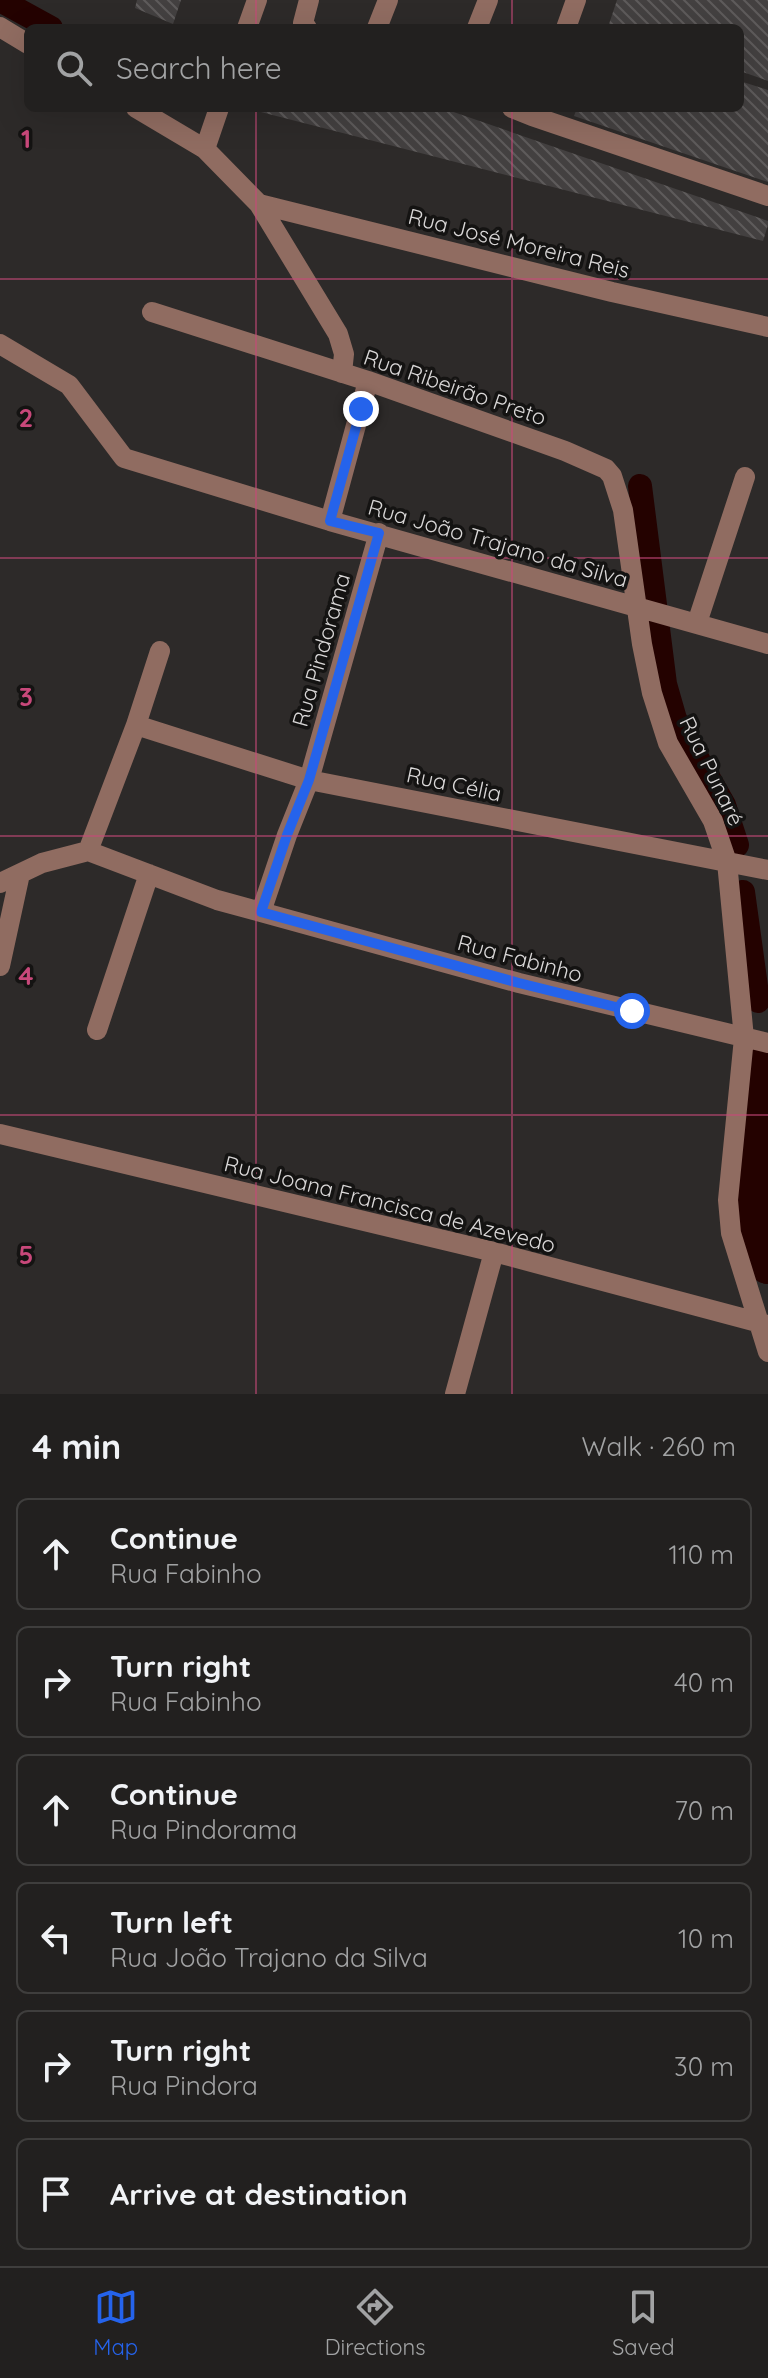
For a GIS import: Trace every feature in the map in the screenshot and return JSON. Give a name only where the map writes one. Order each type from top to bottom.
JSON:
[{"type":"street","points":[[248,24],[257,0]]},
{"type":"street","points":[[304,24],[309,0]]},
{"type":"street","points":[[379,24],[388,0]]},
{"type":"street","points":[[479,24],[488,0]]},
{"type":"street","points":[[567,24],[576,0]]},
{"type":"street","points":[[0,27],[24,42]]},
{"type":"street","points":[[143,112],[205,149],[259,204],[338,334],[344,351],[342,373]]},
{"type":"street","points":[[205,149],[218,112]]},
{"type":"street","points":[[534,112],[768,196]]},
{"type":"street","name":"Rua José Moreira Reis","points":[[259,204],[612,292],[768,327]]},
{"type":"street","name":"Rua Ribeirão Preto","points":[[152,312],[368,381],[565,451],[606,469],[615,483],[623,510],[638,607]]},
{"type":"street","name":"Rua João Trajano da Silva","points":[[0,344],[69,385],[124,458],[330,521],[768,644]]},
{"type":"street","points":[[330,521],[368,381]]},
{"type":"street","points":[[697,623],[745,477]]},
{"type":"street","name":"Rua Pindorama","points":[[309,780],[379,533]]},
{"type":"street","name":"Rua Punaré","points":[[638,607],[652,693],[668,743],[713,821],[727,862],[744,1038],[728,1200],[731,1233],[764,1324],[768,1352]]},
{"type":"street","points":[[0,883],[42,863],[88,851],[136,725],[160,651]]},
{"type":"street","name":"Rua Célia","points":[[136,725],[309,780],[768,870]]},
{"type":"street","points":[[261,912],[309,780]]},
{"type":"street","name":"Rua Fabinho","points":[[88,851],[217,900],[519,983],[768,1043]]},
{"type":"street","points":[[0,966],[20,874]]},
{"type":"street","points":[[97,1030],[149,874]]},
{"type":"street","name":"Rua Joana Francisca de Azevedo","points":[[0,1134],[494,1252],[764,1324]]},
{"type":"street","points":[[455,1394],[494,1252]]},
{"type":"building","points":[[137,0],[181,0],[173,24],[135,8]]},
{"type":"building","points":[[617,0],[768,0],[768,81],[744,72],[744,24],[609,24]]},
{"type":"building","points":[[744,82],[768,90],[768,182],[574,116],[576,112],[744,112]]},
{"type":"building","points":[[261,112],[454,112],[768,221],[763,241]]},
{"type":"waterway","points":[[0,0],[44,24]]},
{"type":"waterway","points":[[640,486],[665,684],[675,719],[724,805],[737,845]]},
{"type":"waterway","points":[[743,892],[758,1001]]},
{"type":"waterway","points":[[758,1062],[749,1172],[758,1230],[768,1263]]},
{"type":"route","points":[[361,409],[330,521],[379,533],[309,780],[261,912],[632,1011]]}]
